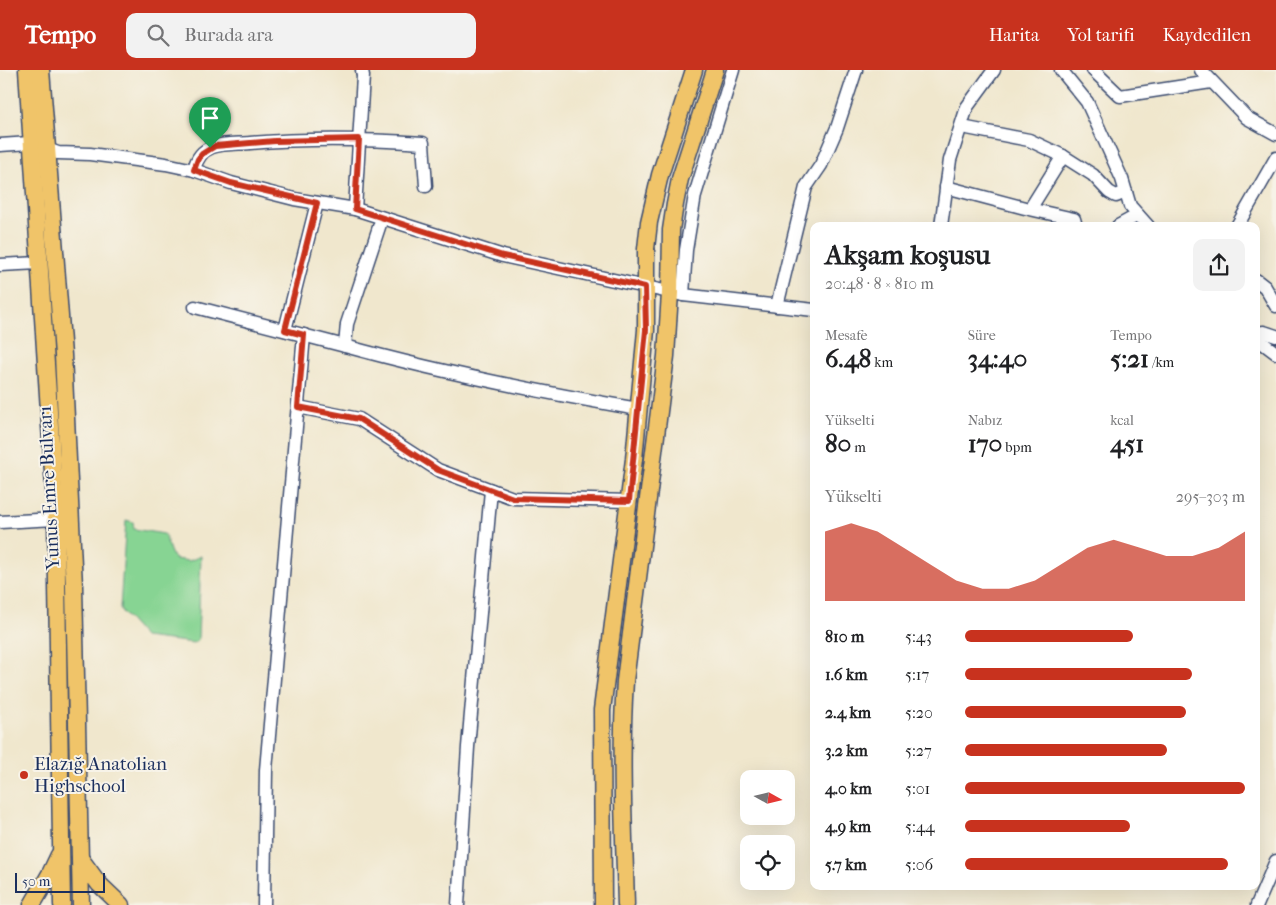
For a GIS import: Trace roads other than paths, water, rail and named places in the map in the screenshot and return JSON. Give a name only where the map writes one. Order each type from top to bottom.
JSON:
[{"type":"main road","name":"Yunus Emre Bulvarı","points":[[27,70],[31,123],[38,146],[63,355],[73,567],[81,905]]},
{"type":"main road","name":"Yunus Emre Bulvarı","points":[[41,70],[38,146],[39,263],[56,519],[62,905]]},
{"type":"main road","points":[[604,905],[602,710],[629,501],[646,330],[646,249],[654,198],[694,70]]},
{"type":"main road","points":[[626,905],[622,756],[625,681],[666,356],[676,294],[671,230],[680,179],[715,70]]},
{"type":"main road","points":[[32,905],[50,874],[62,846]]},
{"type":"main road","points":[[80,858],[99,884],[121,905]]},
{"type":"street","points":[[355,209],[362,70]]},
{"type":"street","points":[[676,294],[686,250],[695,194],[732,70]]},
{"type":"street","points":[[777,306],[806,188],[821,165],[837,128],[856,70]]},
{"type":"street","points":[[941,222],[950,160],[967,107],[994,70]]},
{"type":"street","points":[[1060,70],[1087,102],[1122,179],[1130,206],[1144,222]]},
{"type":"street","points":[[1093,70],[1120,96],[1211,82]]},
{"type":"street","points":[[1201,70],[1247,118],[1276,134]]},
{"type":"street","points":[[962,127],[1029,140],[1063,156],[1093,175],[1109,192],[1116,196],[1126,192]]},
{"type":"street","points":[[194,170],[202,154],[215,146],[275,141],[359,139],[423,143],[426,186]]},
{"type":"street","points":[[0,144],[38,146],[58,153],[90,154],[166,164],[194,170],[231,183],[317,203],[355,209],[503,256],[676,294],[810,310]]},
{"type":"street","points":[[1030,209],[1063,156]]},
{"type":"street","points":[[1239,222],[1274,166]]},
{"type":"street","points":[[946,187],[1030,209],[1074,218],[1075,222]]},
{"type":"street","points":[[285,330],[317,203]]},
{"type":"street","points":[[1125,222],[1138,215]]},
{"type":"street","points":[[345,346],[347,324],[382,218]]},
{"type":"street","points":[[0,265],[39,263]]},
{"type":"street","points":[[1260,283],[1265,287],[1276,306]]},
{"type":"street","points":[[195,307],[409,364],[527,390],[638,409]]},
{"type":"street","points":[[1260,332],[1276,336]]},
{"type":"street","points":[[264,905],[266,770],[304,335]]},
{"type":"street","points":[[1260,341],[1276,353]]},
{"type":"street","points":[[298,407],[359,419],[438,470],[513,498],[629,501]]},
{"type":"street","points":[[458,905],[468,747],[491,490]]},
{"type":"street","points":[[0,522],[56,519]]},
{"type":"street","points":[[1257,905],[1276,861]]},
{"type":"place","name":"Elazığ Anatolian Highschool","points":[[24,775]]}]
